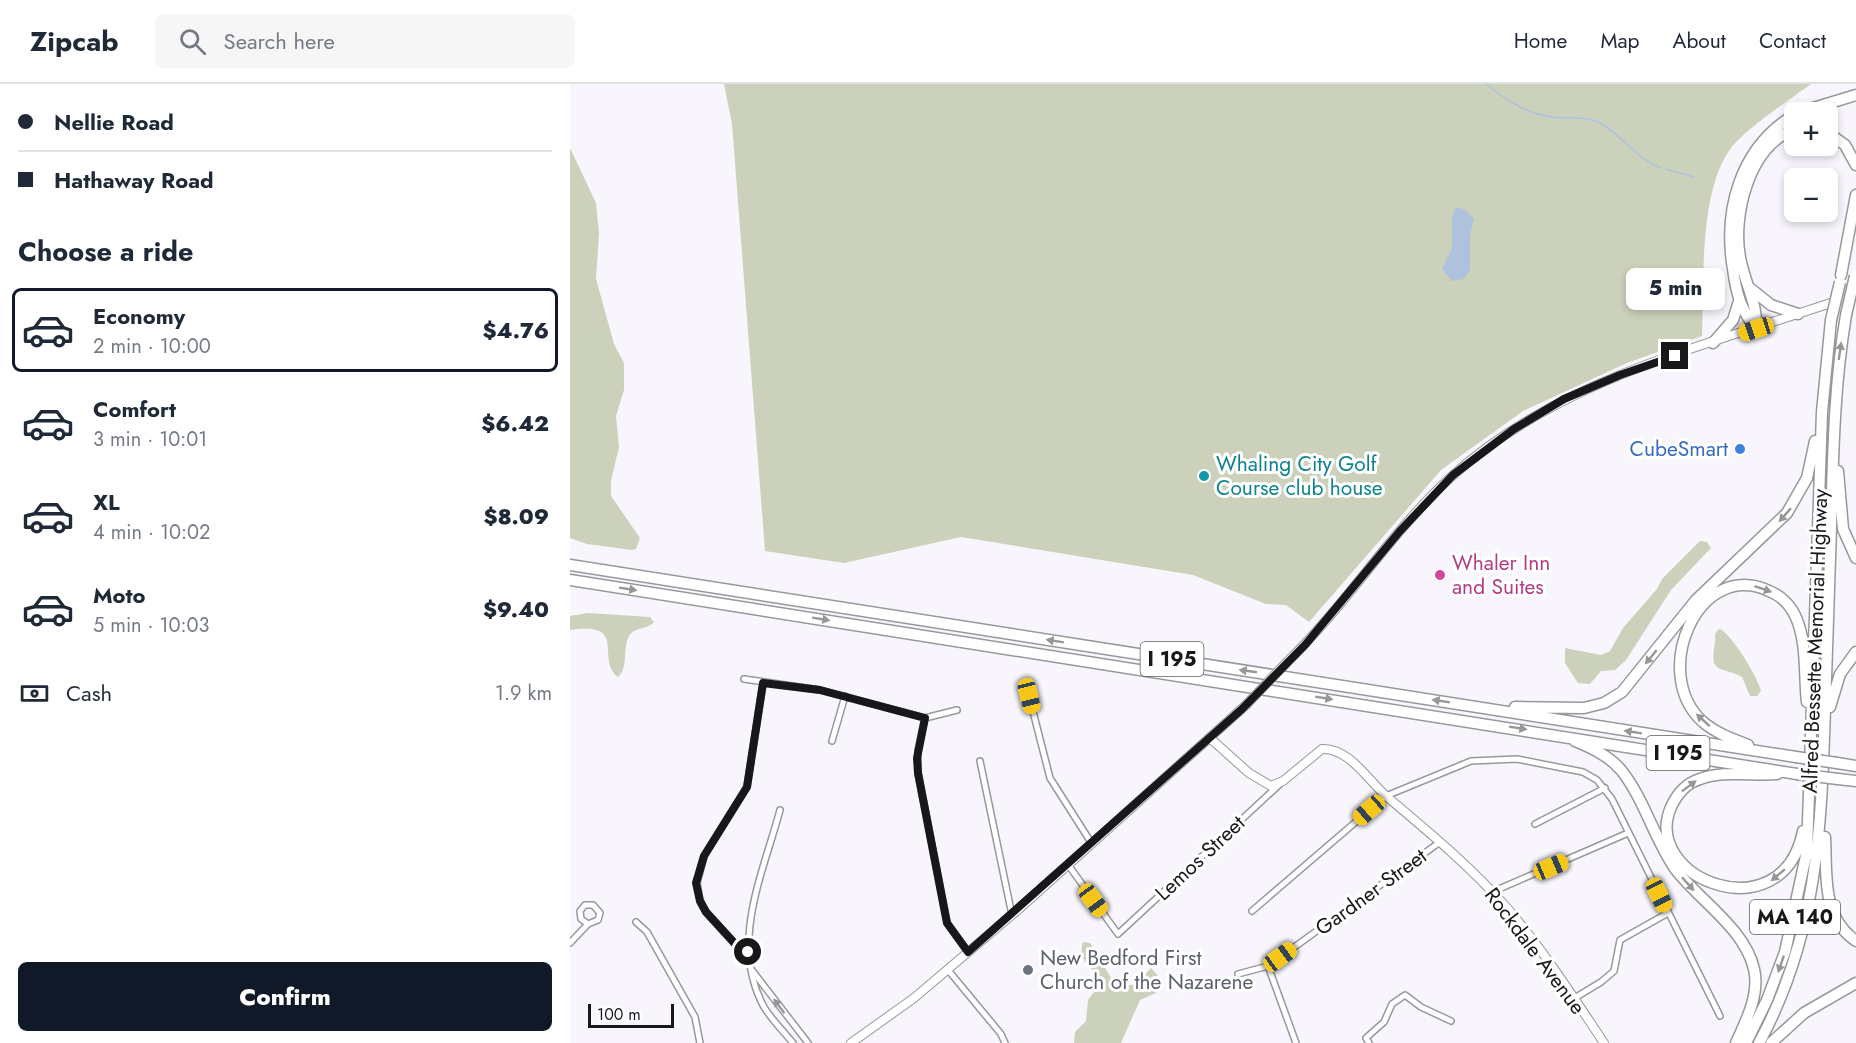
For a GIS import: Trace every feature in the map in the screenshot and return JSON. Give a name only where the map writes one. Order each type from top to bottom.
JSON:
[{"type":"highway","points":[[1833,102],[1856,95]]},
{"type":"highway","points":[[1756,329],[1743,312],[1739,300],[1729,238],[1737,186],[1758,147],[1784,122]]},
{"type":"highway","points":[[1756,329],[1756,310],[1741,264],[1738,239],[1743,199],[1750,178],[1762,155],[1777,139],[1784,135]]},
{"type":"highway","points":[[1838,140],[1845,145],[1856,165]]},
{"type":"highway","points":[[1840,278],[1856,195]]},
{"type":"highway","name":"Alfred Bessette Memorial Highway","points":[[1746,1043],[1774,983],[1794,920],[1807,851],[1824,381],[1831,320],[1840,278],[1856,232]]},
{"type":"highway","name":"Alfred Bessette Memorial Highway","points":[[1759,1043],[1784,991],[1803,936],[1815,876],[1822,807],[1836,392],[1846,315],[1856,275]]},
{"type":"highway","points":[[1749,286],[1771,305],[1798,314]]},
{"type":"highway","points":[[1713,343],[1730,324],[1739,300]]},
{"type":"highway","points":[[1474,706],[1577,709],[1604,703],[1622,692],[1696,600],[1793,506],[1803,489],[1813,457],[1824,381]]},
{"type":"highway","points":[[1836,392],[1841,513],[1847,542],[1856,558]]},
{"type":"highway","name":"I 195","points":[[570,565],[1796,757],[1856,764]]},
{"type":"highway","name":"I 195","points":[[570,580],[1797,774],[1856,781]]},
{"type":"highway","points":[[1774,753],[1714,730],[1695,713],[1681,688],[1678,668],[1685,635],[1698,612],[1717,594],[1733,587],[1751,586],[1775,593],[1788,605],[1797,620],[1802,637],[1811,728]]},
{"type":"highway","points":[[1824,724],[1837,681],[1856,652]]},
{"type":"highway","points":[[1558,735],[1596,751],[1621,771],[1675,868],[1746,950],[1754,968],[1756,986],[1747,1018],[1736,1043]]},
{"type":"highway","points":[[1797,774],[1714,775],[1693,782],[1678,796],[1669,813],[1667,831],[1676,854],[1696,874],[1724,887],[1752,888],[1769,882],[1784,871],[1797,853],[1810,783]]},
{"type":"highway","points":[[1822,807],[1829,903],[1841,927],[1856,941]]},
{"type":"highway","points":[[1771,1043],[1804,1013],[1856,983]]},
{"type":"main road","points":[[851,1043],[896,1013],[948,970],[1069,866],[1211,738],[1312,636],[1428,499],[1486,449],[1522,423],[1573,395],[1620,375],[1856,295]]},
{"type":"main road","points":[[1211,738],[1260,781],[1271,786],[1283,781]]},
{"type":"main road","name":"Rockdale Avenue","points":[[1283,781],[1316,752],[1329,749],[1349,760],[1492,892],[1521,926],[1604,1043]]},
{"type":"street","points":[[744,679],[820,690],[925,718],[957,711]]},
{"type":"street","points":[[748,958],[706,912],[700,901],[696,883],[704,856],[747,787],[763,683]]},
{"type":"street","points":[[832,741],[845,696]]},
{"type":"street","points":[[1029,696],[1050,778],[1092,844]]},
{"type":"street","points":[[925,718],[917,758],[918,773],[947,923],[968,952]]},
{"type":"street","points":[[1252,910],[1386,796],[1471,761],[1523,760],[1583,772],[1593,777],[1605,788],[1720,1016]]},
{"type":"street","points":[[980,761],[1012,915]]},
{"type":"street","name":"Lemos Street","points":[[1069,866],[1118,934],[1283,781]]},
{"type":"street","points":[[1535,824],[1605,788]]},
{"type":"street","points":[[780,810],[755,895],[748,958],[764,1006],[793,1043]]},
{"type":"street","points":[[1492,892],[1628,833]]},
{"type":"street","name":"Gardner Street","points":[[1238,974],[1268,966],[1440,842]]},
{"type":"street","points":[[1573,999],[1614,971],[1620,939],[1668,913]]},
{"type":"street","points":[[636,922],[647,932],[695,1017],[700,1043]]},
{"type":"street","points":[[570,943],[588,924]]},
{"type":"street","points":[[1268,966],[1296,1043]]},
{"type":"street","points":[[750,968],[808,1043]]},
{"type":"street","points":[[948,970],[1001,1034],[1005,1043]]},
{"type":"street","points":[[1369,1043],[1366,1038],[1384,1022],[1392,1004],[1405,995],[1421,1007],[1443,1015],[1450,1021]]},
{"type":"green space","points":[[724,84],[1811,84],[1784,102],[1745,134],[1729,151],[1719,169],[1712,191],[1705,240],[1702,336],[1627,363],[1523,411],[1441,470],[1309,622],[1286,605],[1266,604],[1193,575],[961,537],[844,563],[765,551],[732,124]]},
{"type":"green space","points":[[570,148],[596,203],[599,233],[596,279],[614,344],[624,363],[624,390],[616,416],[619,447],[611,481],[611,496],[640,538],[636,549],[632,550],[587,544],[570,538]]},
{"type":"green space","points":[[1700,541],[1707,542],[1711,548],[1671,590],[1626,660],[1615,670],[1601,671],[1590,684],[1578,683],[1565,663],[1565,648],[1601,655],[1610,651],[1623,628],[1657,589],[1662,579]]},
{"type":"green space","points":[[588,613],[650,617],[654,622],[634,631],[629,636],[623,668],[618,677],[609,661],[608,643],[605,636],[599,631],[588,629],[570,630],[570,616]]},
{"type":"green space","points":[[1719,629],[1737,646],[1750,667],[1761,691],[1757,696],[1750,696],[1742,677],[1715,665],[1715,635]]},
{"type":"green space","points":[[1083,942],[1090,943],[1113,981],[1120,987],[1136,984],[1151,968],[1158,976],[1156,993],[1140,1000],[1121,1043],[1074,1043],[1075,1032],[1086,1021],[1088,1000],[1100,984],[1098,974],[1083,957]]},
{"type":"water","points":[[1456,207],[1466,210],[1474,219],[1470,235],[1470,270],[1464,279],[1452,281],[1442,269],[1452,248],[1452,217]]},
{"type":"waterway","points":[[1486,84],[1509,100],[1534,113],[1598,122],[1615,133],[1645,160],[1662,168]]},
{"type":"waterway","points":[[1666,169],[1694,177]]},
{"type":"place","name":"CubeSmart","points":[[1740,449]]},
{"type":"place","name":"Whaling City Golf Course club house","points":[[1204,476]]},
{"type":"place","name":"Whaler Inn and Suites","points":[[1440,575]]},
{"type":"place","name":"New Bedford First Church of the Nazarene","points":[[1028,970]]},
{"type":"route","points":[[748,952],[748,958],[706,912],[700,901],[696,883],[704,856],[747,787],[763,683],[820,690],[925,718],[917,758],[918,773],[947,923],[968,952],[1058,875],[1242,709],[1305,645],[1400,531],[1453,475],[1514,429],[1564,399],[1620,375],[1675,356]]}]
